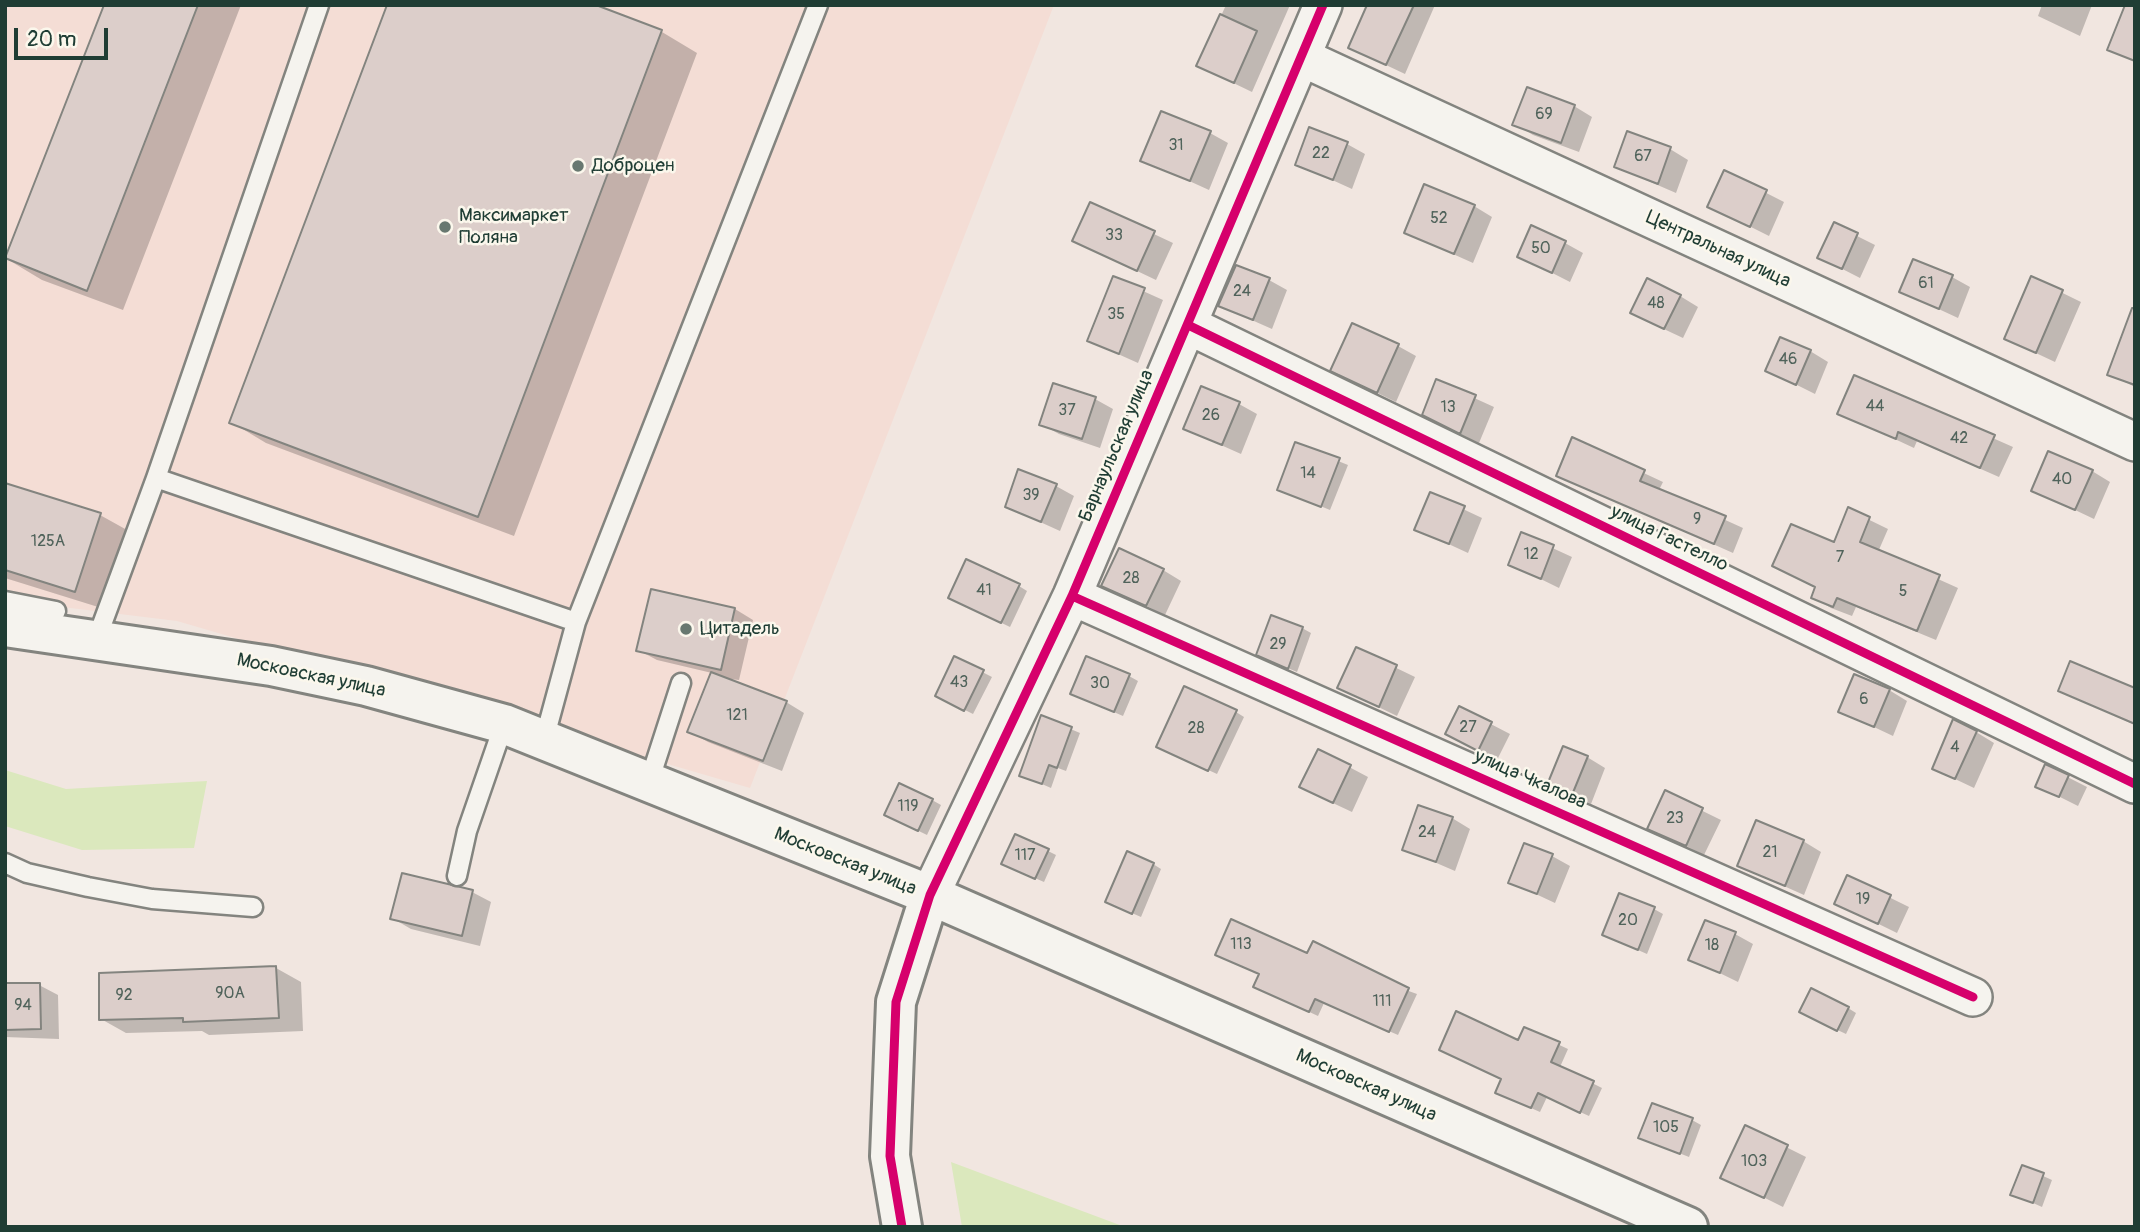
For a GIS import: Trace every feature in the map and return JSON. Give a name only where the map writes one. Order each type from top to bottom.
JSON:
[{"type":"main road","name":"Московская улица","points":[[5,627],[97,638],[312,674],[504,724],[930,895],[1688,1227]]},
{"type":"main road","points":[[901,1227],[890,1156],[897,1002],[930,895]]},
{"type":"street","name":"Барнаульская улица","points":[[930,895],[1072,596],[1323,5]]},
{"type":"street","name":"Центральная улица","points":[[1301,57],[2135,442]]},
{"type":"street","name":"улица Гастелло","points":[[1188,325],[2135,784]]},
{"type":"street","name":"улица Чкалова","points":[[1072,596],[1973,997]]},
{"type":"lane","points":[[97,638],[156,478],[319,5]]},
{"type":"lane","points":[[544,740],[576,622],[818,5]]},
{"type":"lane","points":[[156,478],[576,622]]},
{"type":"lane","points":[[5,601],[56,611]]},
{"type":"lane","points":[[649,782],[681,683]]},
{"type":"lane","points":[[457,876],[467,831],[504,724]]},
{"type":"lane","points":[[5,863],[27,873],[114,892],[253,907]]},
{"type":"shaded area","points":[[5,5],[1054,5],[750,788],[177,621],[5,600]]},
{"type":"green space","points":[[5,770],[66,789],[207,781],[194,848],[82,850],[5,826]]},
{"type":"green space","points":[[951,1162],[1125,1227],[962,1227]]},
{"type":"building","points":[[104,5],[198,5],[87,291],[5,258]]},
{"type":"building","name":"Максимаркет Поляна","points":[[387,5],[596,5],[662,30],[478,517],[229,423]]},
{"type":"building","points":[[1367,5],[1414,5],[1386,65],[1348,48]]},
{"type":"building","points":[[2125,5],[2135,5],[2135,61],[2107,50]]},
{"type":"building","points":[[1220,14],[1257,31],[1234,83],[1196,66]]},
{"type":"building","points":[[1527,87],[1575,105],[1561,143],[1512,125]]},
{"type":"building","points":[[1161,111],[1211,131],[1190,181],[1140,161]]},
{"type":"building","points":[[1309,127],[1348,142],[1333,180],[1295,165]]},
{"type":"building","points":[[1627,131],[1671,147],[1658,184],[1614,167]]},
{"type":"building","points":[[1724,170],[1767,190],[1750,227],[1707,207]]},
{"type":"building","points":[[1424,184],[1475,205],[1454,254],[1404,233]]},
{"type":"building","points":[[1090,202],[1155,231],[1137,271],[1072,241]]},
{"type":"building","points":[[1834,222],[1858,233],[1842,269],[1817,258]]},
{"type":"building","points":[[1531,225],[1566,241],[1552,273],[1517,257]]},
{"type":"building","points":[[1913,259],[1953,275],[1939,309],[1899,292]]},
{"type":"building","points":[[1236,265],[1270,278],[1253,320],[1218,306]]},
{"type":"building","points":[[1113,276],[1145,288],[1119,354],[1087,341]]},
{"type":"building","points":[[2031,276],[2063,290],[2036,353],[2004,339]]},
{"type":"building","points":[[1647,278],[1681,295],[1664,329],[1630,313]]},
{"type":"building","points":[[2132,308],[2135,308],[2135,385],[2107,375]]},
{"type":"building","points":[[1352,323],[1399,344],[1377,393],[1330,371]]},
{"type":"building","points":[[1780,337],[1811,350],[1796,385],[1765,371]]},
{"type":"building","points":[[1854,375],[1995,435],[1980,468],[1898,432],[1896,439],[1837,414]]},
{"type":"building","points":[[1436,379],[1476,395],[1460,434],[1422,415]]},
{"type":"building","points":[[1053,383],[1096,397],[1082,439],[1039,425]]},
{"type":"building","points":[[1201,386],[1240,402],[1222,445],[1183,429]]},
{"type":"building","points":[[1572,437],[1645,470],[1640,481],[1726,516],[1714,544],[1556,476]]},
{"type":"building","points":[[1295,442],[1340,458],[1321,507],[1277,490]]},
{"type":"building","points":[[2048,451],[2093,470],[2075,510],[2031,491]]},
{"type":"building","points":[[1018,469],[1057,484],[1041,522],[1005,507]]},
{"type":"building","points":[[5,483],[101,513],[75,592],[5,570]]},
{"type":"building","points":[[1430,492],[1465,506],[1449,544],[1414,530]]},
{"type":"building","points":[[1848,507],[1870,517],[1860,542],[1940,575],[1917,631],[1837,598],[1833,607],[1811,598],[1815,587],[1772,566],[1791,524],[1834,542]]},
{"type":"building","points":[[1521,532],[1554,545],[1541,579],[1508,565]]},
{"type":"building","points":[[1119,548],[1164,569],[1146,606],[1101,586]]},
{"type":"building","points":[[966,559],[1020,584],[1001,623],[948,598]]},
{"type":"building","name":"Цитадель","points":[[651,589],[735,608],[721,670],[636,651]]},
{"type":"building","points":[[1271,615],[1303,627],[1288,669],[1256,655]]},
{"type":"building","points":[[1356,647],[1397,665],[1379,707],[1337,688]]},
{"type":"building","points":[[954,656],[984,670],[964,711],[935,696]]},
{"type":"building","points":[[1086,656],[1130,674],[1114,712],[1070,694]]},
{"type":"building","points":[[2070,661],[2135,688],[2135,724],[2058,691]]},
{"type":"building","points":[[711,672],[787,701],[763,761],[687,732]]},
{"type":"building","points":[[1854,674],[1890,689],[1874,727],[1838,712]]},
{"type":"building","points":[[1184,686],[1237,710],[1208,771],[1156,747]]},
{"type":"building","points":[[1459,706],[1492,722],[1478,751],[1445,734]]},
{"type":"building","points":[[1041,715],[1072,727],[1057,768],[1049,765],[1042,784],[1019,776]]},
{"type":"building","points":[[1953,719],[1977,731],[1955,779],[1932,769]]},
{"type":"building","points":[[1563,746],[1588,756],[1572,795],[1547,785]]},
{"type":"building","points":[[1318,749],[1351,765],[1333,803],[1299,787]]},
{"type":"building","points":[[2045,764],[2069,775],[2059,797],[2035,787]]},
{"type":"building","points":[[899,783],[933,799],[918,831],[884,815]]},
{"type":"building","points":[[1665,790],[1703,808],[1686,846],[1647,829]]},
{"type":"building","points":[[1418,805],[1453,817],[1436,862],[1402,850]]},
{"type":"building","points":[[1756,820],[1804,840],[1785,886],[1737,866]]},
{"type":"building","points":[[1015,834],[1049,849],[1035,879],[1001,864]]},
{"type":"building","points":[[1524,843],[1553,854],[1537,894],[1508,883]]},
{"type":"building","points":[[1127,851],[1154,863],[1132,914],[1105,902]]},
{"type":"building","points":[[402,873],[473,890],[462,936],[390,919]]},
{"type":"building","points":[[1847,875],[1891,895],[1878,924],[1834,904]]},
{"type":"building","points":[[1619,893],[1655,907],[1638,950],[1602,935]]},
{"type":"building","points":[[1231,919],[1307,953],[1313,941],[1409,988],[1389,1032],[1315,999],[1309,1012],[1253,987],[1259,974],[1215,955]]},
{"type":"building","points":[[1705,920],[1736,932],[1720,973],[1688,960]]},
{"type":"building","points":[[276,966],[279,1018],[183,1022],[183,1018],[99,1020],[99,973]]},
{"type":"building","points":[[5,983],[40,983],[41,1029],[5,1030]]},
{"type":"building","points":[[1811,988],[1849,1007],[1837,1031],[1799,1012]]},
{"type":"building","points":[[1456,1011],[1518,1040],[1524,1027],[1560,1042],[1551,1062],[1594,1081],[1580,1113],[1538,1093],[1531,1108],[1495,1093],[1501,1079],[1439,1050]]},
{"type":"building","points":[[1652,1103],[1693,1118],[1680,1154],[1638,1138]]},
{"type":"building","points":[[1745,1125],[1788,1145],[1764,1198],[1720,1178]]},
{"type":"building","points":[[2022,1165],[2044,1173],[2033,1203],[2010,1195]]},
{"type":"cycle path","points":[[902,1227],[890,1156],[896,1002],[930,895],[1072,596],[1323,5]]},
{"type":"cycle path","points":[[1188,325],[2135,784]]},
{"type":"cycle path","points":[[1072,596],[1973,997]]},
{"type":"place","name":"Доброцен","points":[[578,166]]},
{"type":"place","name":"Максимаркет Поляна","points":[[445,227]]},
{"type":"place","name":"Цитадель","points":[[686,629]]}]
